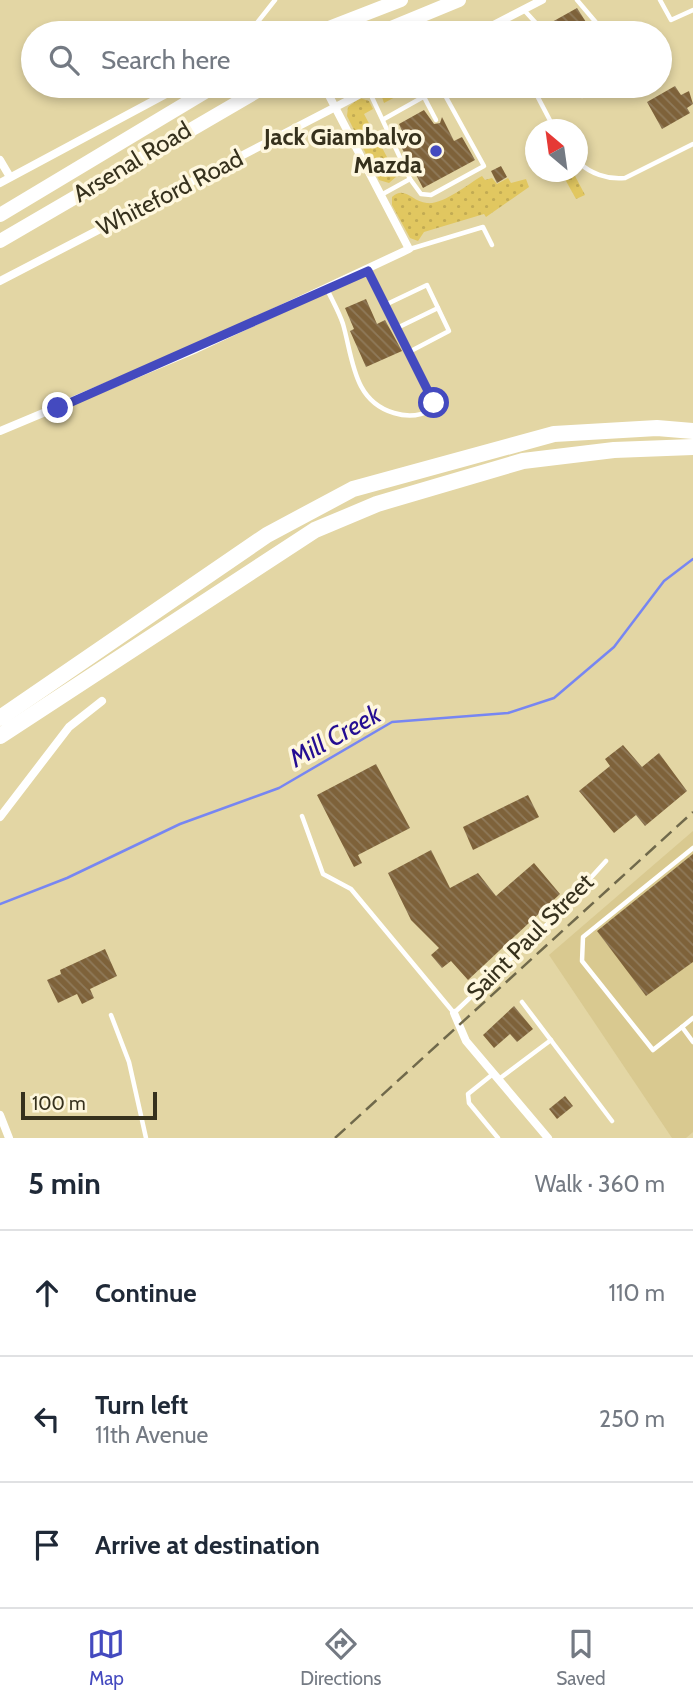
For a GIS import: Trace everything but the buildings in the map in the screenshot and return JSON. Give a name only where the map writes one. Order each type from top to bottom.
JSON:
[{"type":"highway","points":[[348,21],[401,0]]},
{"type":"highway","points":[[408,21],[459,0]]},
{"type":"highway","name":"Arsenal Road","points":[[0,215],[195,98]]},
{"type":"highway","name":"Arsenal Road","points":[[0,240],[245,98]]},
{"type":"highway","points":[[0,718],[267,535],[353,489],[554,434],[657,428],[693,431]]},
{"type":"highway","points":[[0,736],[315,530],[377,504],[523,461],[614,450],[693,447]]},
{"type":"street","points":[[502,21],[542,0]]},
{"type":"street","points":[[0,183],[158,98]]},
{"type":"street","points":[[0,431],[196,349],[368,271],[409,249],[330,98]]},
{"type":"street","name":"Whiteford Road","points":[[0,281],[353,98]]},
{"type":"street","points":[[0,160],[10,177]]},
{"type":"street","points":[[0,817],[69,727],[102,701]]},
{"type":"street","points":[[454,1013],[466,1041],[548,1138]]},
{"type":"street","points":[[0,1115],[9,1138]]},
{"type":"lane","points":[[258,21],[275,0]]},
{"type":"lane","points":[[577,0],[595,21]]},
{"type":"lane","points":[[660,0],[671,20],[693,10]]},
{"type":"lane","points":[[523,10],[534,21]]},
{"type":"lane","points":[[376,98],[391,143],[410,180],[421,194],[431,195],[484,166],[446,98]]},
{"type":"lane","points":[[384,119],[422,98]]},
{"type":"lane","points":[[425,98],[436,120]]},
{"type":"lane","points":[[538,98],[549,119]]},
{"type":"lane","points":[[588,168],[613,180],[625,178],[693,144]]},
{"type":"lane","points":[[381,195],[410,180]]},
{"type":"lane","points":[[409,249],[483,227],[492,245]]},
{"type":"lane","points":[[327,289],[342,322],[353,369],[368,398],[383,410],[421,416],[431,410],[434,403],[368,271]]},
{"type":"lane","points":[[385,305],[427,285],[449,331],[409,352]]},
{"type":"lane","points":[[397,328],[438,308]]},
{"type":"lane","points":[[302,816],[323,874],[351,889],[454,1013]]},
{"type":"lane","points":[[693,848],[583,937],[582,961],[653,1050],[693,1018]]},
{"type":"lane","name":"Saint Paul Street","points":[[454,1013],[556,916],[606,861]]},
{"type":"lane","points":[[522,1002],[612,1121]]},
{"type":"lane","points":[[111,1015],[129,1062],[146,1138]]},
{"type":"lane","points":[[682,1027],[693,1042]]},
{"type":"lane","points":[[498,1138],[469,1103],[468,1094],[551,1040]]},
{"type":"shaded area","points":[[360,98],[369,101],[373,109],[364,114],[397,176],[389,183],[379,180],[347,116],[348,107]]},
{"type":"shaded area","points":[[482,176],[485,180],[492,178],[497,184],[508,178],[511,183],[525,179],[529,187],[486,217],[484,214],[424,232],[418,241],[410,238],[392,205],[392,197],[401,193],[427,203],[448,197]]},
{"type":"shaded area","points":[[567,182],[578,182],[585,195],[576,199]]},
{"type":"shaded area","points":[[693,831],[693,1132],[686,1138],[672,1138],[549,955]]},
{"type":"waterway","name":"Mill Creek","points":[[0,904],[67,878],[180,824],[279,788],[392,722],[508,713],[554,698],[614,647],[664,581],[693,559]]},
{"type":"railway","points":[[335,1138],[693,812]]},
{"type":"place","name":"Jack Giambalvo Mazda","points":[[436,151]]},
{"type":"route","points":[[58,408],[368,271],[434,403]]}]
